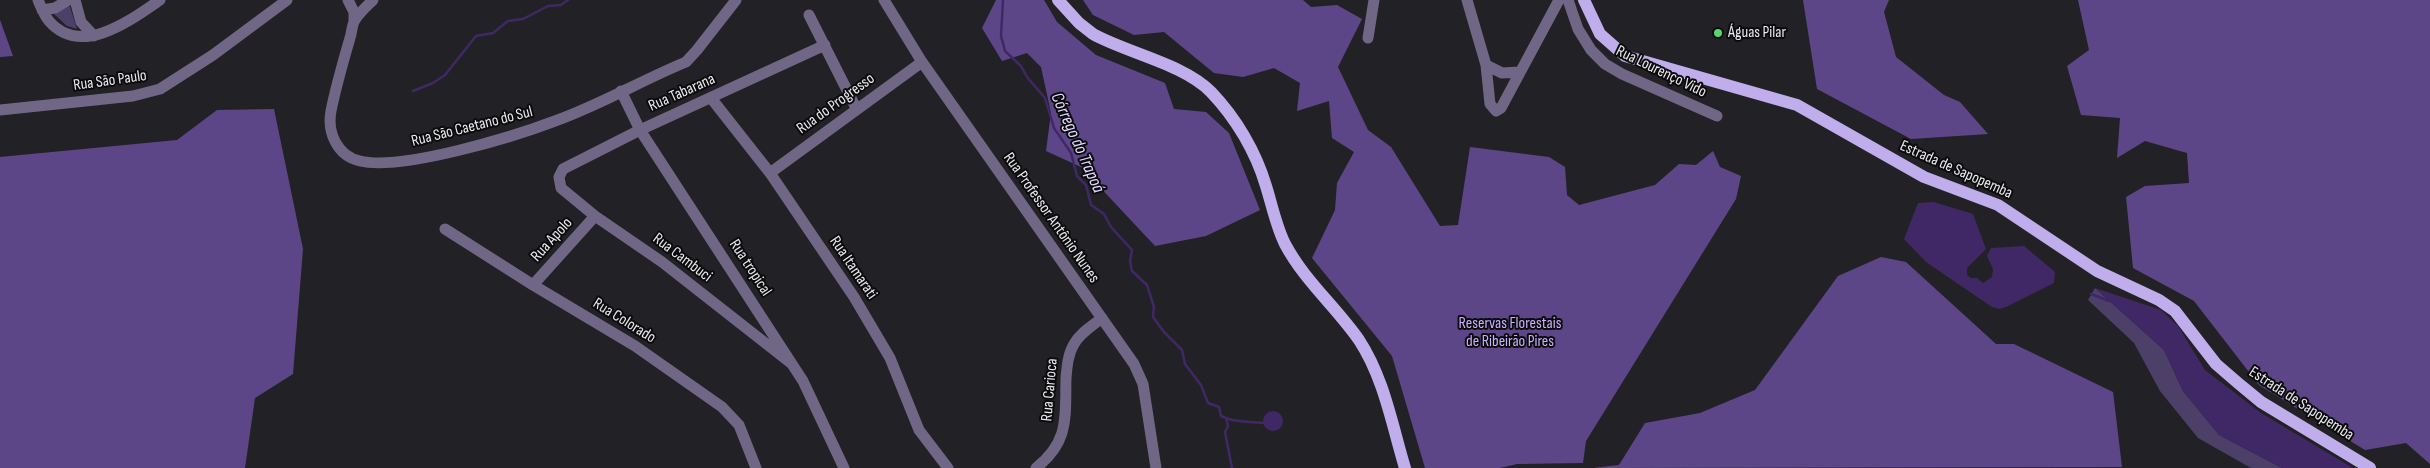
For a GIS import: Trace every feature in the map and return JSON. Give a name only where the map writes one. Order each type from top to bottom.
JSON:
[{"type":"main road","name":"Estrada de Sapopemba","points":[[1584,0],[1600,34],[1610,45],[1625,56],[1798,105],[1924,177],[1998,205],[2097,271],[2159,300],[2175,311],[2216,364],[2255,397],[2370,468]]},
{"type":"main road","points":[[1059,1],[1093,34],[1191,78],[1210,91],[1228,111],[1254,155],[1285,243],[1298,264],[1358,339],[1378,376],[1405,468]]},
{"type":"street","points":[[40,5],[55,8],[68,0]]},
{"type":"street","points":[[75,0],[81,22],[94,36]]},
{"type":"street","points":[[40,5],[48,20],[66,33],[94,36],[118,28],[160,0]]},
{"type":"street","name":"Rua São Paulo","points":[[0,110],[134,96],[160,89],[213,55],[287,0]]},
{"type":"street","points":[[348,0],[354,20]]},
{"type":"street","name":"Rua São Caetano do Sul","points":[[372,0],[354,20],[333,100],[329,126],[338,147],[357,161],[391,163],[496,139],[556,121],[691,57],[736,0]]},
{"type":"street","name":"Rua Professor Antônio Nunes","points":[[884,0],[922,62],[1134,364],[1143,384],[1156,468]]},
{"type":"street","points":[[1368,38],[1374,0]]},
{"type":"street","points":[[1467,0],[1486,65],[1490,104],[1496,111],[1501,108],[1559,0]]},
{"type":"street","name":"Rua Lourenço Vido","points":[[1568,0],[1578,29],[1591,50],[1605,64],[1622,74],[1717,116]]},
{"type":"street","points":[[809,15],[856,108]]},
{"type":"street","name":"Rua Tabarana","points":[[559,177],[563,169],[640,130],[824,45]]},
{"type":"street","name":"Rua do Progresso","points":[[770,173],[856,108],[922,62]]},
{"type":"street","points":[[1486,65],[1502,73],[1520,72]]},
{"type":"street","name":"Rua tropical","points":[[621,90],[640,130],[792,364],[807,390],[844,468]]},
{"type":"street","name":"Rua Itamarati","points":[[711,98],[770,173],[879,338],[901,383],[919,430],[948,468]]},
{"type":"street","name":"Rua Cambuci","points":[[559,177],[561,188],[595,216],[662,262],[792,364]]},
{"type":"street","name":"Rua Apolo","points":[[533,285],[595,216]]},
{"type":"street","name":"Rua Colorado","points":[[445,229],[533,285],[635,346],[722,407],[739,425],[756,468]]},
{"type":"street","name":"Rua Carioca","points":[[1036,468],[1050,456],[1060,443],[1066,409],[1066,367],[1074,344],[1102,318]]},
{"type":"shaded area","points":[[69,4],[77,29],[67,26],[54,14]]},
{"type":"shaded area","points":[[1934,202],[1973,214],[1986,249],[1967,268],[1967,275],[1971,278],[1977,278],[1983,283],[1992,277],[1993,269],[1987,256],[1991,248],[2024,246],[2055,272],[2054,283],[2006,307],[1999,309],[1992,307],[1926,262],[1904,239],[1918,203]]},
{"type":"shaded area","points":[[2095,288],[2164,350],[2183,391],[2219,435],[2282,468],[2251,468],[2198,438],[2160,391],[2134,343],[2088,300]]},
{"type":"shaded area","points":[[2095,288],[2161,310],[2178,326],[2205,370],[2261,413],[2353,468],[2282,468],[2219,435],[2183,391],[2164,350]]},
{"type":"shaded area","points":[[1273,411],[1280,414],[1283,421],[1280,428],[1273,431],[1266,428],[1263,421],[1266,414]]},
{"type":"green space","points":[[996,0],[1044,0],[1057,22],[1096,55],[1165,83],[1174,109],[1206,112],[1229,133],[1260,210],[1206,236],[1155,246],[1081,167],[1046,151],[1051,113],[1041,67],[1027,53],[1002,61],[982,28]]},
{"type":"green space","name":"Reservas Florestais de Ribeirão Pires","points":[[1083,0],[1303,0],[1311,7],[1337,5],[1362,19],[1338,67],[1368,130],[1391,147],[1440,226],[1458,225],[1470,147],[1549,157],[1565,167],[1567,195],[1579,205],[1655,185],[1679,164],[1696,165],[1713,151],[1720,167],[1741,176],[1736,199],[1586,441],[1583,463],[1517,464],[1500,468],[1425,468],[1392,356],[1312,258],[1335,210],[1337,183],[1354,152],[1332,138],[1329,101],[1297,111],[1300,83],[1274,68],[1243,77],[1214,73],[1164,32],[1134,35],[1093,15]]},
{"type":"green space","points":[[1803,0],[1889,0],[1884,12],[1896,57],[1944,95],[1960,102],[1988,134],[1911,139],[1817,89]]},
{"type":"green space","points":[[2078,0],[2430,0],[2430,464],[2406,443],[2365,450],[2259,385],[2194,301],[2133,268],[2126,197],[2145,186],[2189,183],[2187,153],[2145,141],[2117,158],[2120,118],[2081,115],[2067,66],[2089,50]]},
{"type":"green space","points":[[0,20],[13,56],[0,57]]},
{"type":"green space","points":[[274,109],[303,249],[293,374],[255,398],[245,468],[0,468],[0,157],[177,140],[217,110]]},
{"type":"green space","points":[[1881,257],[1906,262],[1996,344],[2014,344],[2113,392],[2122,467],[1593,468],[1619,465],[1645,423],[1700,413],[1755,390],[1838,276]]},
{"type":"waterway","points":[[413,91],[433,83],[445,75],[476,36],[493,33],[508,21],[523,19],[548,6],[561,5],[568,0]]},
{"type":"waterway","name":"Córrego do Trapoá","points":[[1003,0],[1001,36],[1005,51],[1021,66],[1027,77],[1045,98],[1054,128],[1071,153],[1077,176],[1086,185],[1091,205],[1104,214],[1111,227],[1132,250],[1130,261],[1132,271],[1147,285],[1154,307],[1153,317],[1164,332],[1182,350],[1185,364],[1201,385],[1208,403],[1219,407],[1221,416],[1226,418],[1228,426],[1225,432],[1232,468]]},
{"type":"waterway","points":[[2091,294],[2109,301]]},
{"type":"waterway","points":[[1226,418],[1264,423]]},
{"type":"place","name":"Águas Pilar","points":[[1718,33]]}]
